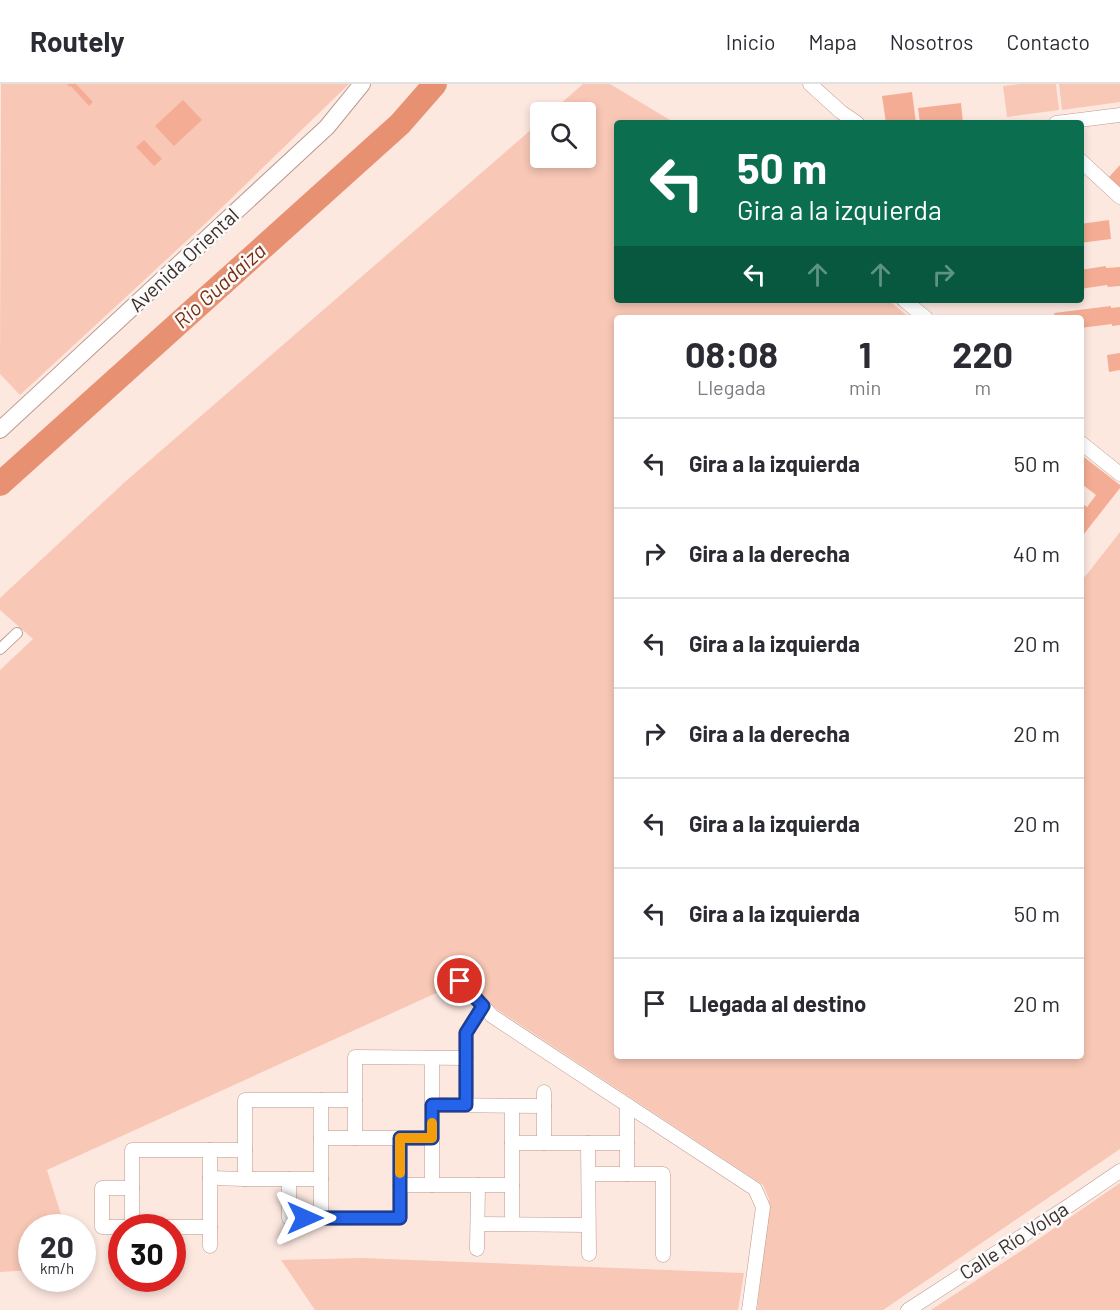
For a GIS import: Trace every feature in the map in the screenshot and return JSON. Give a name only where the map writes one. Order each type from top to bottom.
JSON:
[{"type":"street","name":"Avenida Oriental","points":[[0,430],[327,127],[362,84]]},
{"type":"street","points":[[810,84],[844,117]]},
{"type":"street","points":[[1080,120],[1120,115]]},
{"type":"street","points":[[1084,164],[1120,197]]},
{"type":"street","points":[[908,303],[922,315]]},
{"type":"street","points":[[1084,445],[1120,474]]},
{"type":"street","points":[[0,649],[17,633]]},
{"type":"street","points":[[460,981],[492,1016],[755,1189],[763,1207],[749,1310]]},
{"type":"street","points":[[466,1105],[466,1033],[483,1006]]},
{"type":"street","points":[[355,1138],[355,1057],[466,1058]]},
{"type":"street","points":[[432,1058],[432,1185]]},
{"type":"street","points":[[432,1105],[512,1106],[544,1099],[544,1143]]},
{"type":"street","points":[[246,1179],[245,1100],[355,1100]]},
{"type":"street","points":[[321,1100],[321,1218]]},
{"type":"street","points":[[512,1106],[512,1224]]},
{"type":"street","points":[[627,1106],[627,1174]]},
{"type":"street","points":[[321,1138],[432,1138]]},
{"type":"street","points":[[289,1179],[289,1218],[400,1218],[400,1138]]},
{"type":"street","points":[[512,1143],[627,1143]]},
{"type":"street","points":[[588,1143],[589,1254]]},
{"type":"street","points":[[132,1214],[132,1150],[245,1150]]},
{"type":"street","points":[[210,1150],[210,1246]]},
{"type":"street","name":"Calle Río Volga","points":[[908,1310],[1070,1206],[1120,1171]]},
{"type":"street","points":[[589,1174],[663,1174],[663,1255]]},
{"type":"street","points":[[210,1179],[321,1179]]},
{"type":"street","points":[[400,1185],[512,1185]]},
{"type":"street","points":[[477,1249],[478,1185]]},
{"type":"street","points":[[108,1227],[102,1227],[102,1188],[132,1188]]},
{"type":"street","points":[[478,1224],[588,1225]]},
{"type":"street","points":[[186,1227],[210,1227]]},
{"type":"shaded area","points":[[1,84],[349,84],[207,222],[20,395],[0,374]]},
{"type":"shaded area","points":[[583,84],[610,84],[670,120],[614,120],[614,303],[892,303],[906,315],[614,315],[614,1059],[1084,1059],[1084,578],[1120,532],[1120,1149],[883,1310],[757,1310],[769,1199],[763,1185],[492,1006],[467,979],[47,1170],[61,1214],[18,1214],[18,1271],[0,1272],[0,670],[33,639],[0,610],[0,598],[126,481],[530,131],[530,168],[596,168],[596,102],[562,102]]},
{"type":"shaded area","points":[[1056,84],[1059,110],[1007,117],[1003,86]]},
{"type":"shaded area","points":[[1059,84],[1120,84],[1120,102],[1062,110]]},
{"type":"shaded area","points":[[1120,1183],[1120,1310],[931,1310],[1027,1247]]},
{"type":"shaded area","points":[[362,1258],[744,1273],[738,1310],[315,1310],[281,1260]]},
{"type":"building","points":[[67,84],[76,84],[93,102],[89,106]]},
{"type":"building","points":[[912,92],[916,120],[886,120],[882,96]]},
{"type":"building","points":[[183,100],[202,120],[174,146],[155,126]]},
{"type":"building","points":[[961,103],[963,120],[920,120],[918,108]]},
{"type":"building","points":[[144,140],[162,159],[154,166],[136,147]]},
{"type":"building","points":[[1120,165],[1120,187],[1109,177]]},
{"type":"building","points":[[1109,220],[1111,239],[1084,242],[1084,223]]},
{"type":"building","points":[[1106,266],[1106,268],[1120,267],[1120,286],[1108,287],[1107,285],[1084,288],[1084,269]]},
{"type":"building","points":[[1111,306],[1111,308],[1120,307],[1120,325],[1084,328],[1084,315],[1054,315],[1054,313]]},
{"type":"building","points":[[1120,353],[1120,370],[1109,372],[1107,355]]},
{"type":"building","points":[[1084,457],[1120,485],[1120,488],[1084,534],[1084,505],[1087,507],[1096,495],[1084,486]]},
{"type":"waterway","name":"Rio Guadaiza","points":[[0,484],[400,124],[435,84]]},
{"type":"slow traffic","points":[[400,1173],[400,1138],[432,1138],[432,1123]]},
{"type":"route","points":[[305,1218],[400,1218],[400,1138],[432,1138],[432,1105],[466,1105],[466,1033],[483,1006],[460,981]]}]
